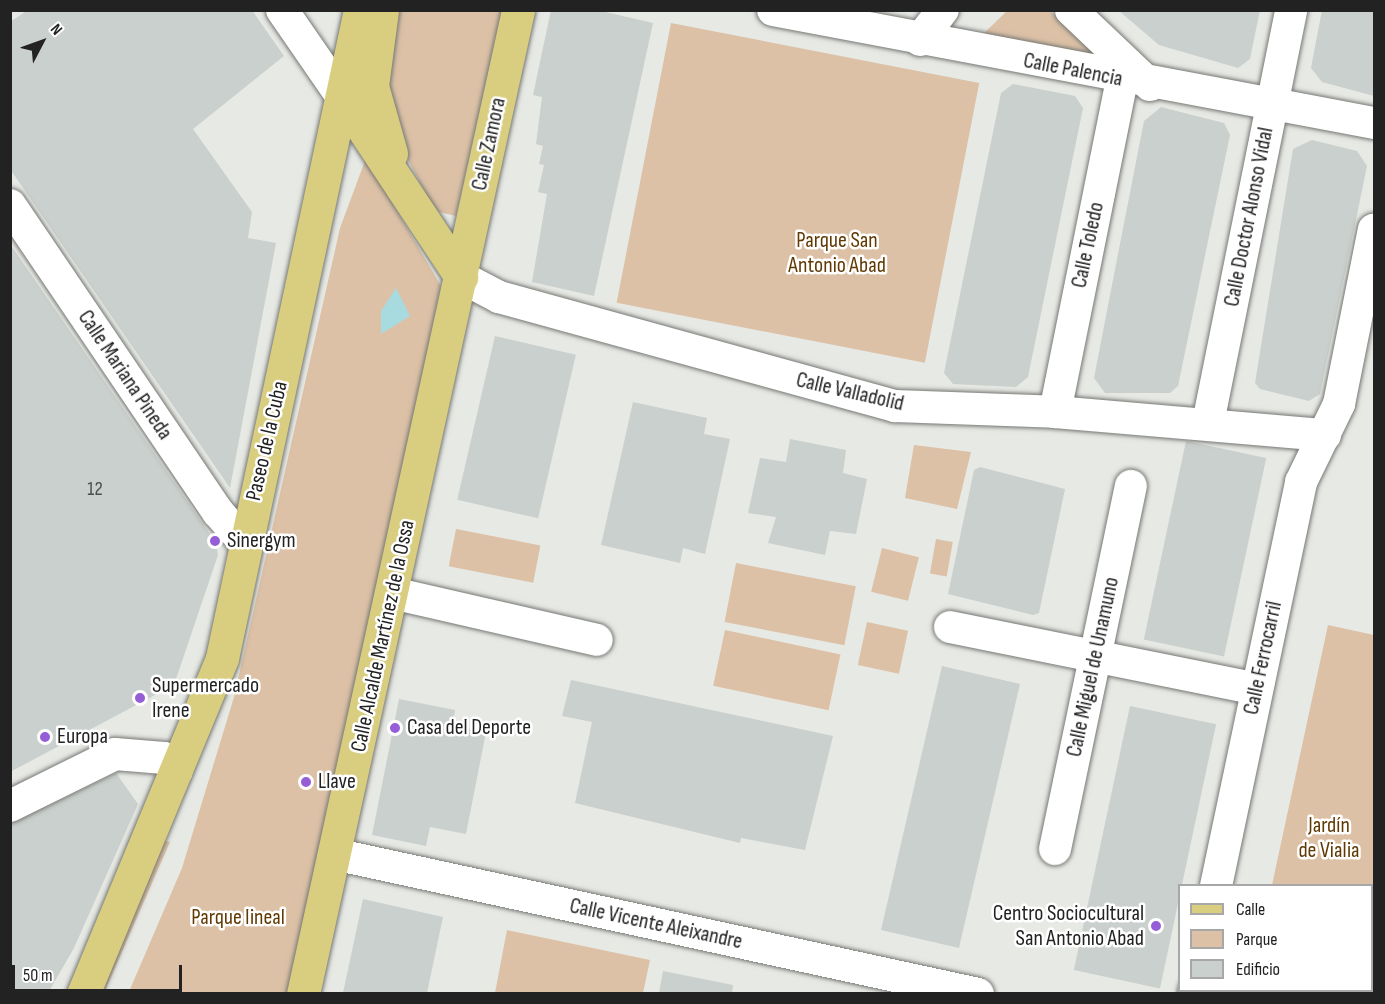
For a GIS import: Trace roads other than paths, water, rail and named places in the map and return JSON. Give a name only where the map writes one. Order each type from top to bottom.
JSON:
[{"type":"main road","name":"Paseo de la Cuba","points":[[83,993],[222,658],[243,541],[360,10]]},
{"type":"main road","points":[[382,10],[372,86],[402,183]]},
{"type":"main road","name":"Calle Zamora","points":[[461,277],[518,10]]},
{"type":"main road","points":[[342,97],[402,183],[461,277]]},
{"type":"main road","name":"Calle Alcalde Martínez de la Ossa","points":[[303,993],[461,277]]},
{"type":"street","points":[[282,10],[342,97]]},
{"type":"street","name":"Calle Palencia","points":[[773,10],[1136,82],[1271,102],[1374,123]]},
{"type":"street","points":[[920,40],[943,10]]},
{"type":"street","points":[[1071,10],[1136,82]]},
{"type":"street","name":"Calle Doctor Alonso Vidal","points":[[1208,423],[1290,10]]},
{"type":"street","name":"Calle Toledo","points":[[1055,412],[1136,82]]},
{"type":"street","name":"Calle Mariana Pineda","points":[[10,205],[218,512],[243,541]]},
{"type":"street","name":"Calle Ferrocarril","points":[[1216,884],[1301,482],[1339,404],[1374,230]]},
{"type":"street","name":"Calle Valladolid","points":[[461,277],[499,297],[895,406],[1055,412],[1208,423],[1325,435]]},
{"type":"street","name":"Calle Miguel de Unamuno","points":[[1055,849],[1131,486]]},
{"type":"street","points":[[392,593],[597,640]]},
{"type":"street","points":[[950,627],[1094,658],[1257,689]]},
{"type":"street","points":[[10,806],[115,754],[164,758],[177,771]]},
{"type":"street","name":"Calle Vicente Aleixandre","points":[[334,854],[886,984],[978,993]]},
{"type":"water","points":[[396,288],[410,316],[381,334],[381,311]]},
{"type":"place","name":"Sinergym","points":[[215,541]]},
{"type":"place","name":"Supermercado Irene","points":[[140,698]]},
{"type":"place","name":"Casa del Deporte","points":[[395,728]]},
{"type":"place","name":"Europa","points":[[45,737]]},
{"type":"place","name":"Llave","points":[[306,782]]},
{"type":"place","name":"Centro Sociocultural San Antonio Abad","points":[[1156,926]]},
{"type":"park label","name":"Parque San Antonio Abad","points":[[837,252]]},
{"type":"park label","name":"Jardín de Vialia","points":[[1329,838]]},
{"type":"park label","name":"Parque lineal","points":[[238,918]]}]
